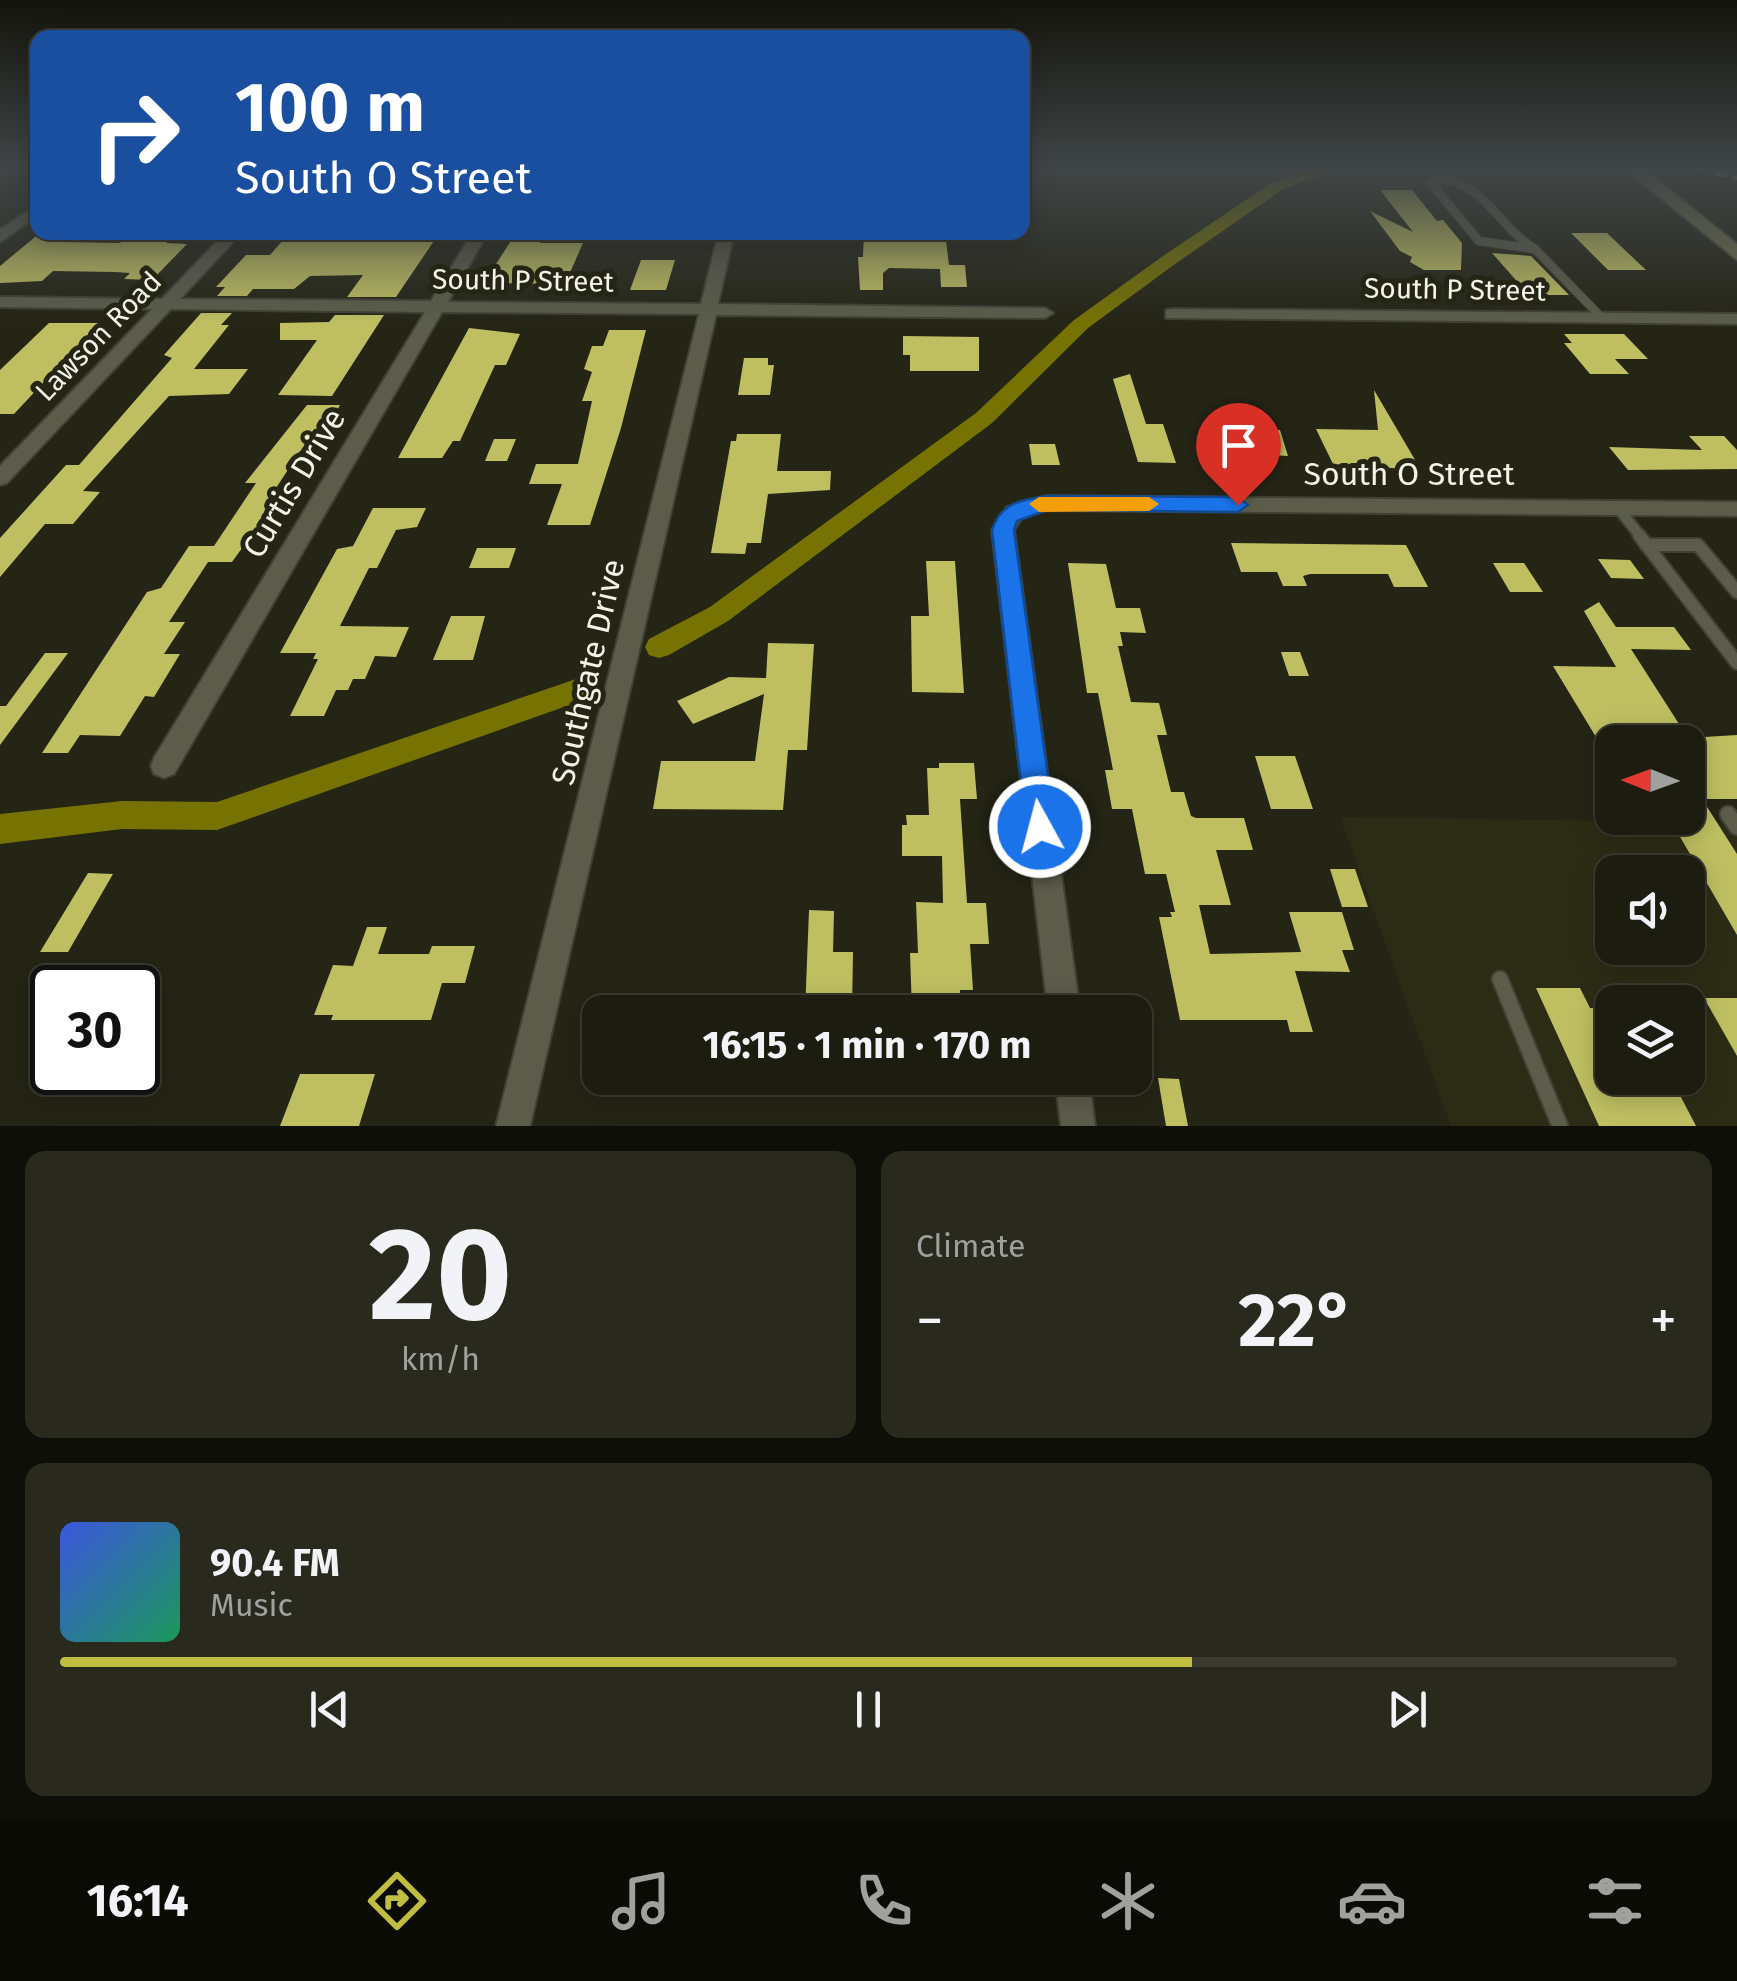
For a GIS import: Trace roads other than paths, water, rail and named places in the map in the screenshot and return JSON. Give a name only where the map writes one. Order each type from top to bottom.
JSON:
[{"type":"street","points":[[0,237],[23,220]]},
{"type":"street","points":[[1695,220],[1737,254]]},
{"type":"street","name":"Lawson Road","points":[[0,478],[227,240]]},
{"type":"street","name":"Curtis Drive","points":[[164,766],[476,240]]},
{"type":"street","name":"Southgate Drive","points":[[513,1126],[725,240]]},
{"type":"street","name":"South P Street","points":[[0,302],[1045,312]]},
{"type":"street","name":"South P Street","points":[[1172,314],[1737,320]]},
{"type":"street","name":"South O Street","points":[[1062,995],[1003,530],[1007,517],[1021,507],[1047,503],[1737,509]]},
{"type":"street","points":[[1074,1095],[1078,1126]]},
{"type":"lane","points":[[1461,220],[1479,241],[1536,249]]},
{"type":"lane","points":[[1499,220],[1516,237],[1536,249],[1602,318]]},
{"type":"lane","points":[[1618,508],[1737,663]]},
{"type":"lane","points":[[1646,545],[1698,545],[1737,592]]},
{"type":"lane","points":[[1500,980],[1560,1126]]},
{"type":"waterway","points":[[659,647],[719,614],[984,418],[1081,324],[1228,220]]},
{"type":"waterway","points":[[0,829],[122,815],[217,816],[585,688]]}]
